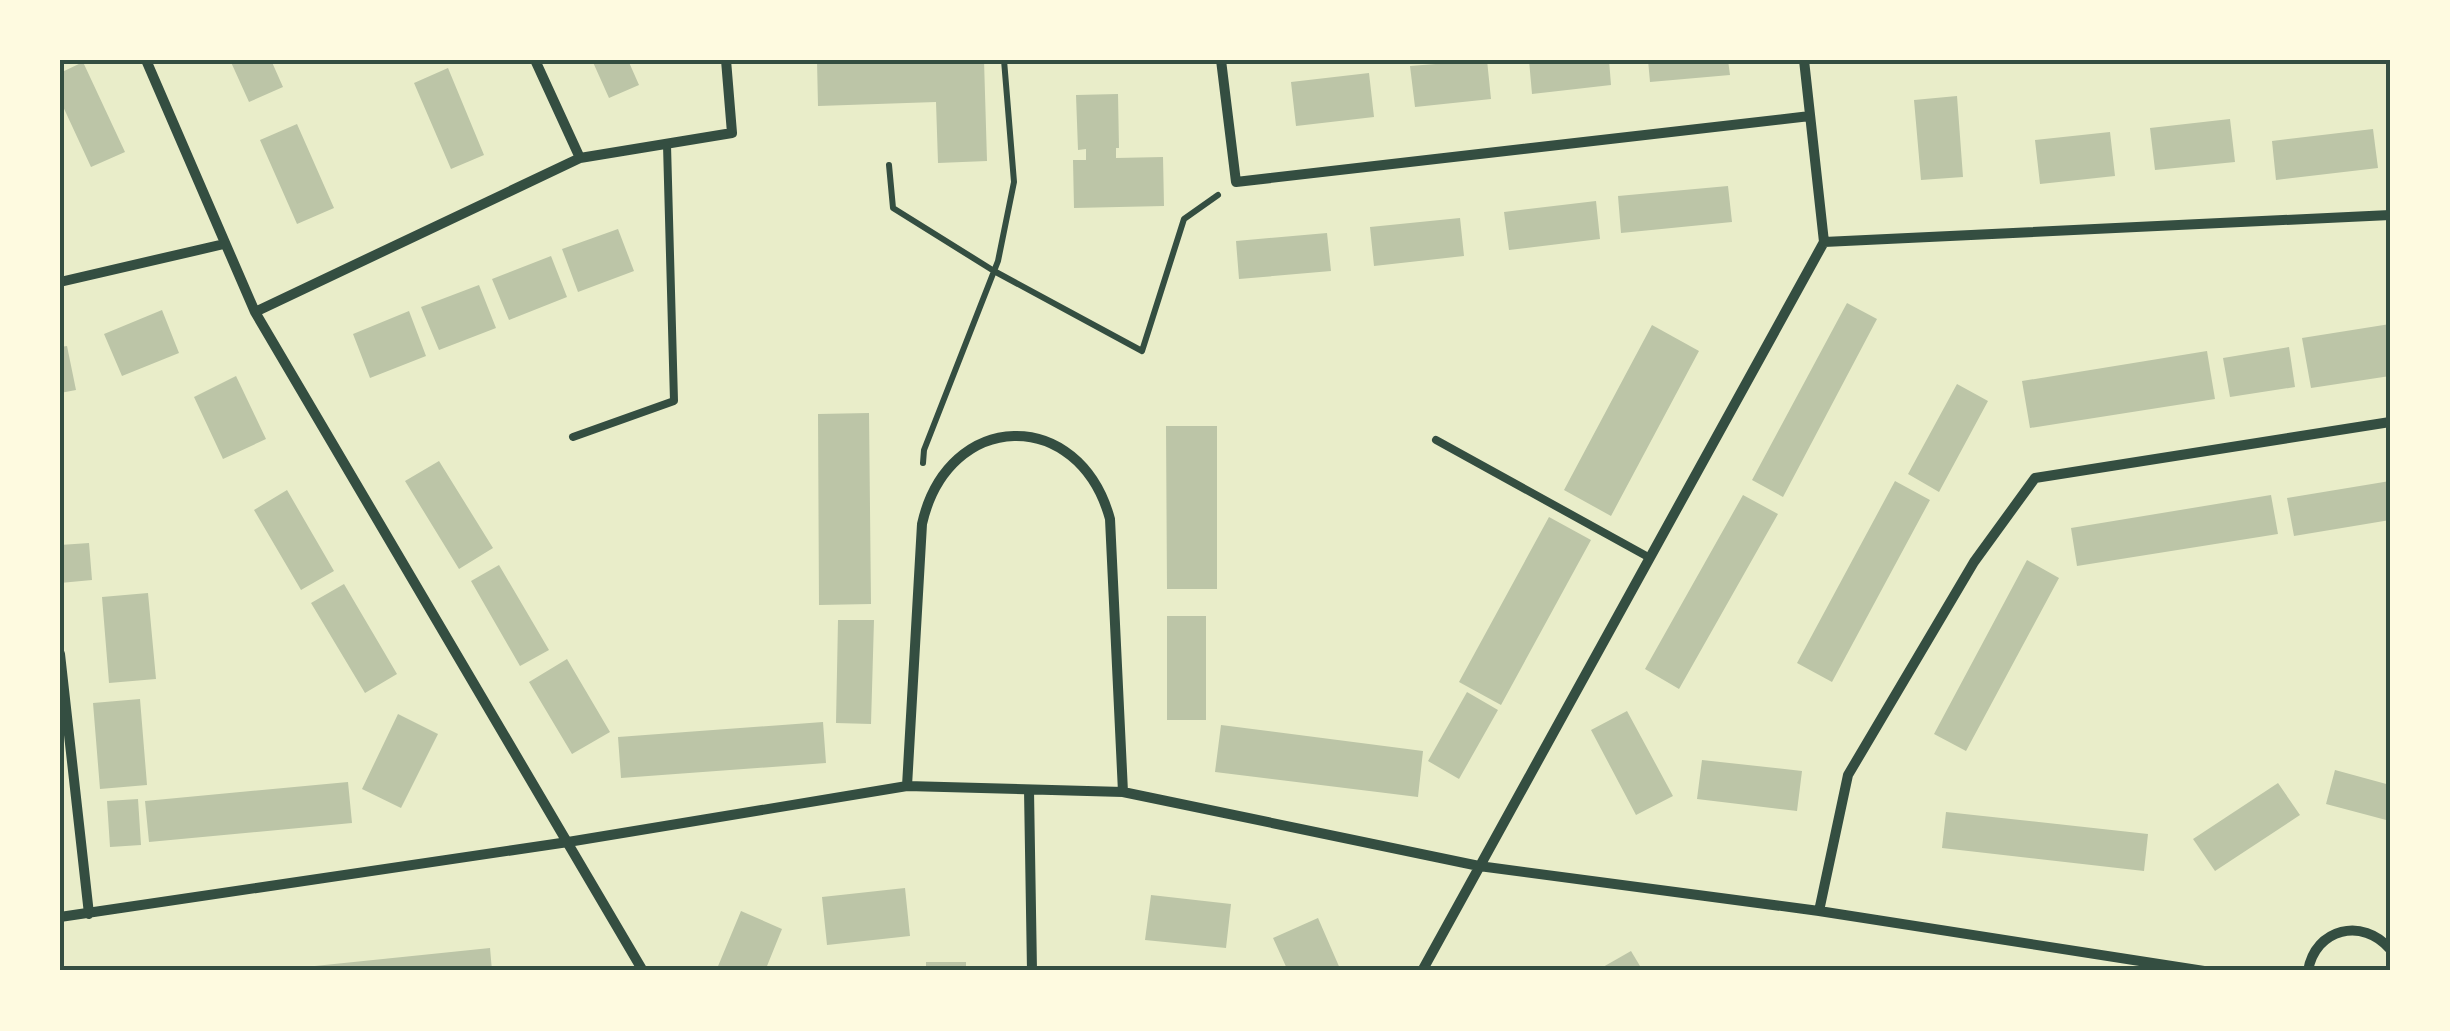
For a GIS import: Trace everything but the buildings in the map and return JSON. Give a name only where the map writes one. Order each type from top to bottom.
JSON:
[{"type":"street","points":[[146,60],[256,312],[642,971]]},
{"type":"street","points":[[535,60],[580,158]]},
{"type":"street","points":[[256,312],[580,158],[732,133],[726,60]]},
{"type":"street","points":[[1221,60],[1236,182],[1810,116]]},
{"type":"street","points":[[1422,971],[1824,242],[1804,60]]},
{"type":"street","points":[[1824,242],[2390,214]]},
{"type":"street","points":[[60,282],[224,244]]},
{"type":"street","points":[[1819,910],[1848,775],[1974,562],[2035,478],[2390,422]]},
{"type":"street","points":[[907,786],[922,524],[928,497],[942,472],[962,454],[986,442],[1012,436],[1038,439],[1063,449],[1087,469],[1103,495],[1110,519],[1123,792]]},
{"type":"street","points":[[60,654],[90,914]]},
{"type":"street","points":[[60,783],[73,782]]},
{"type":"street","points":[[60,917],[568,842],[907,786],[1123,792],[1478,866],[1819,910],[2204,971]]},
{"type":"street","points":[[1029,790],[1032,971]]},
{"type":"street","points":[[2308,971],[2317,946],[2340,931],[2369,932],[2390,949]]},
{"type":"lane","points":[[573,436],[674,400],[667,144]]},
{"type":"lane","points":[[1436,440],[1650,558]]},
{"type":"path","points":[[923,469],[924,450],[994,271],[1014,182],[1004,60]]},
{"type":"path","points":[[890,165],[892,208],[994,271],[1142,351],[1184,219],[1236,182]]}]
